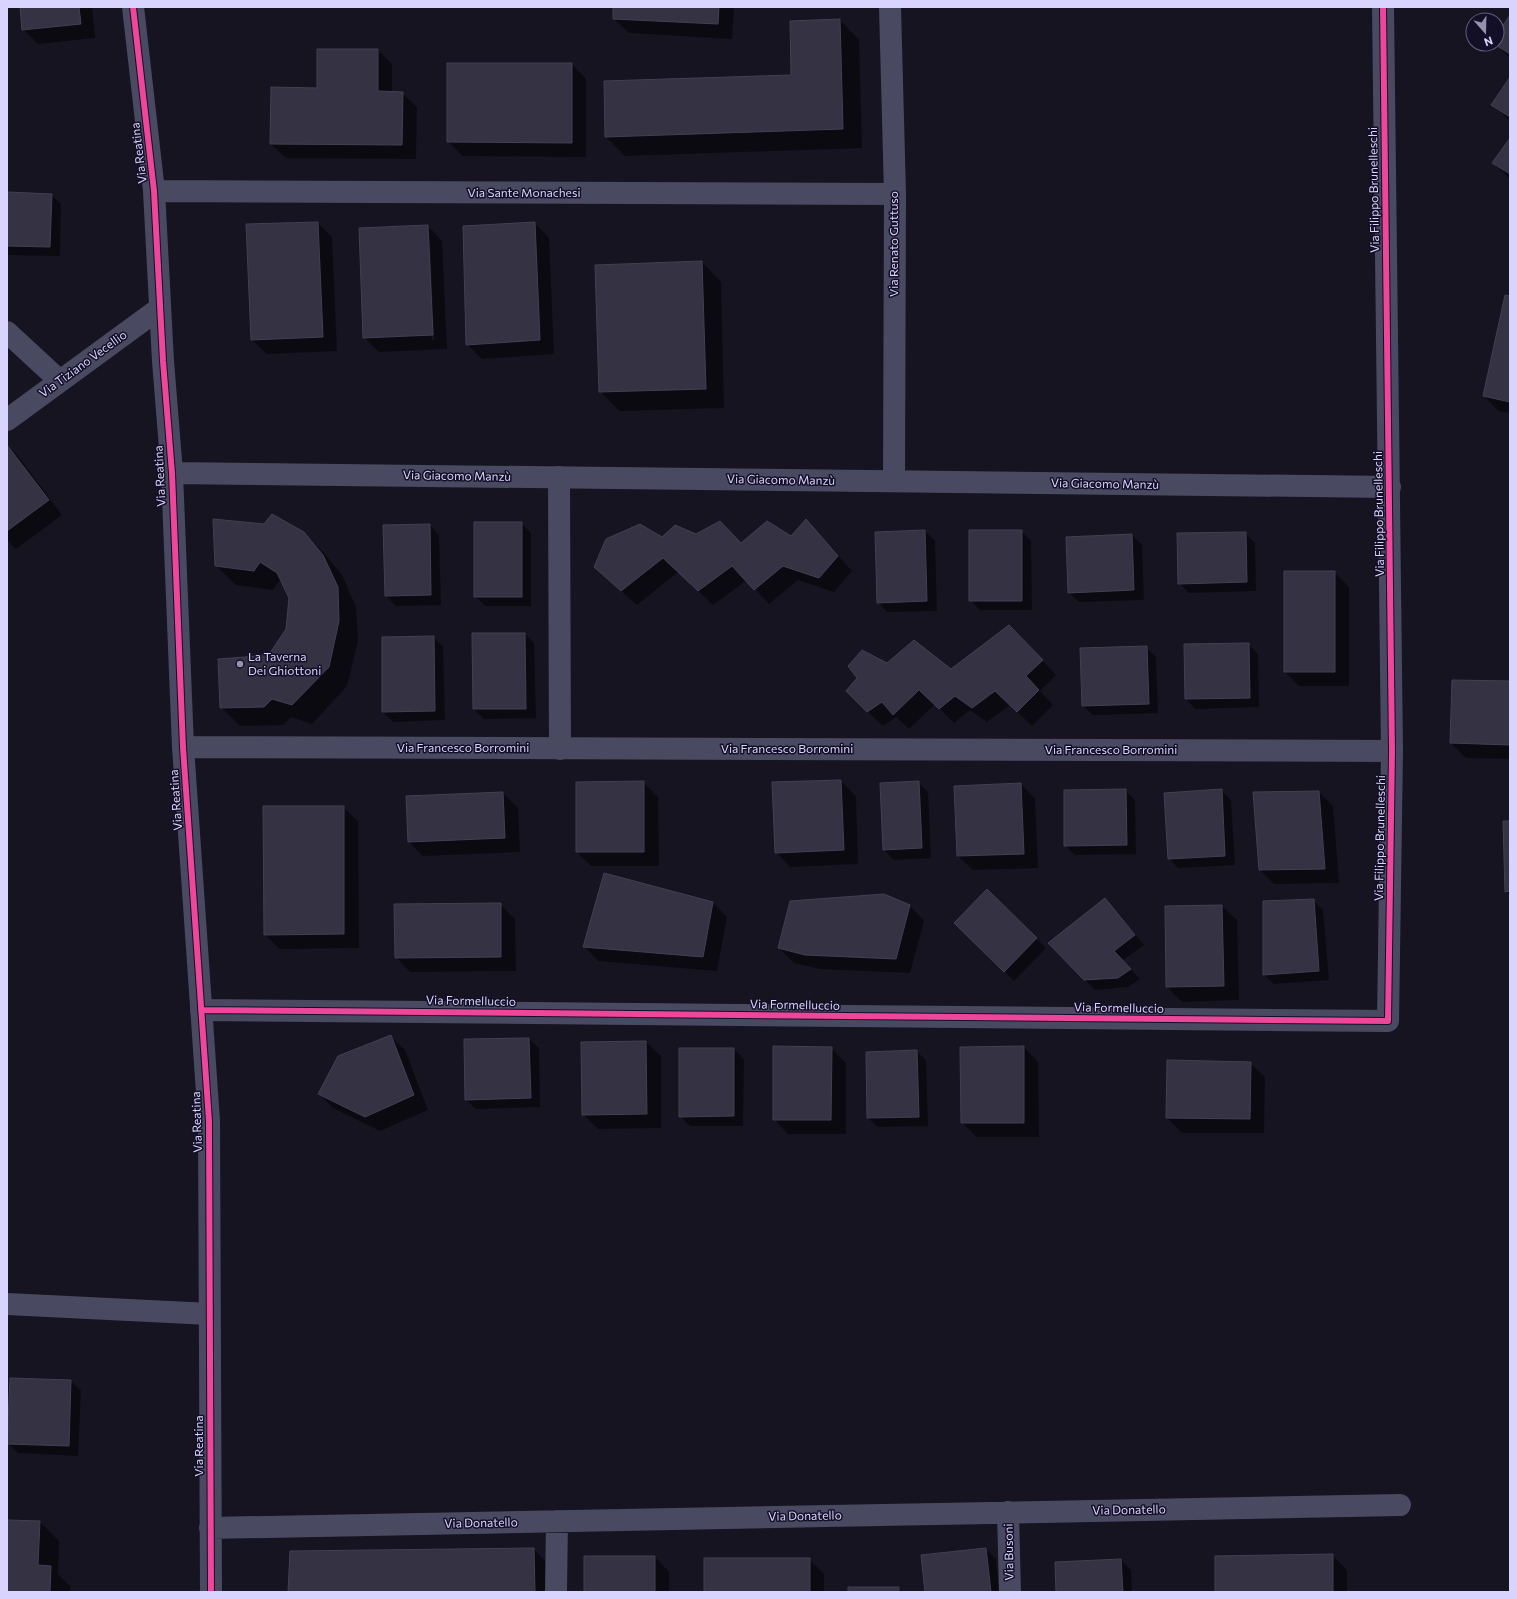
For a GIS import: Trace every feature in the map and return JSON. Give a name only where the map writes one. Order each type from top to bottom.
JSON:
[{"type":"street","name":"Via Reatina","points":[[133,7],[154,191],[160,308],[172,473],[183,747],[209,1121],[211,1592]]},
{"type":"street","name":"Via Renato Guttuso","points":[[890,7],[895,194],[894,481]]},
{"type":"street","name":"Via Filippo Brunelleschi","points":[[1383,7],[1390,487],[1392,752],[1388,1022]]},
{"type":"street","name":"Via Sante Monachesi","points":[[154,191],[895,194]]},
{"type":"street","name":"Via Tiziano Vecellio","points":[[7,420],[160,308]]},
{"type":"street","points":[[7,332],[60,381]]},
{"type":"street","name":"Via Giacomo Manzù","points":[[172,473],[1390,487]]},
{"type":"street","points":[[559,477],[560,749]]},
{"type":"street","name":"Via Francesco Borromini","points":[[183,747],[1392,752]]},
{"type":"street","name":"Via Formelluccio","points":[[202,1010],[1388,1022]]},
{"type":"street","points":[[7,1304],[210,1314]]},
{"type":"street","name":"Via Donatello","points":[[210,1528],[1400,1505]]},
{"type":"street","name":"Via Busoni","points":[[1008,1512],[1010,1592]]},
{"type":"street","points":[[556,1592],[557,1521]]},
{"type":"building","points":[[20,7],[79,7],[81,24],[22,30]]},
{"type":"building","points":[[613,7],[719,7],[718,24],[613,19]]},
{"type":"building","points":[[1510,15],[1510,54],[1505,51],[1505,22]]},
{"type":"building","points":[[840,19],[843,129],[605,137],[604,81],[791,75],[790,21]]},
{"type":"building","points":[[317,49],[378,49],[378,91],[403,92],[402,145],[270,144],[271,87],[317,88]]},
{"type":"building","points":[[447,63],[572,63],[572,143],[447,142]]},
{"type":"building","points":[[1510,77],[1510,117],[1491,105]]},
{"type":"building","points":[[1510,138],[1510,174],[1492,163]]},
{"type":"building","points":[[7,192],[52,194],[50,247],[7,246]]},
{"type":"building","points":[[318,222],[323,337],[251,340],[246,224]]},
{"type":"building","points":[[535,222],[540,340],[466,345],[463,226]]},
{"type":"building","points":[[428,225],[433,335],[363,338],[359,228]]},
{"type":"building","points":[[702,261],[706,389],[599,392],[595,265]]},
{"type":"building","points":[[1505,295],[1510,296],[1510,402],[1483,396]]},
{"type":"building","points":[[7,445],[49,500],[7,531]]},
{"type":"building","points":[[272,514],[304,532],[323,555],[338,587],[339,621],[329,667],[292,705],[272,699],[264,707],[220,708],[218,659],[258,656],[270,653],[286,629],[289,598],[277,573],[260,562],[254,571],[215,566],[213,519],[264,524]]},
{"type":"building","points":[[806,519],[838,556],[819,578],[783,566],[754,590],[732,566],[698,591],[663,558],[621,591],[594,567],[606,539],[640,524],[662,537],[675,525],[696,534],[720,521],[741,543],[767,521],[791,536]]},
{"type":"building","points":[[474,522],[522,522],[522,597],[474,597]]},
{"type":"building","points":[[430,524],[431,595],[385,596],[383,525]]},
{"type":"building","points":[[925,530],[927,601],[877,603],[875,532]]},
{"type":"building","points":[[969,530],[1022,530],[1022,601],[969,601]]},
{"type":"building","points":[[1246,532],[1247,582],[1178,584],[1177,533]]},
{"type":"building","points":[[1132,534],[1134,590],[1068,593],[1066,537]]},
{"type":"building","points":[[1284,571],[1335,571],[1335,672],[1284,672]]},
{"type":"building","points":[[1009,625],[1043,660],[1026,676],[1039,690],[1017,712],[995,691],[972,708],[955,696],[939,709],[919,690],[893,715],[882,702],[867,712],[846,691],[857,678],[848,666],[862,650],[887,663],[914,640],[951,669]]},
{"type":"building","points":[[472,633],[525,633],[526,709],[473,709]]},
{"type":"building","points":[[434,636],[435,711],[382,712],[382,637]]},
{"type":"building","points":[[1249,643],[1250,698],[1185,699],[1184,644]]},
{"type":"building","points":[[1147,646],[1149,704],[1082,706],[1080,648]]},
{"type":"building","points":[[1452,680],[1510,681],[1510,745],[1450,743]]},
{"type":"building","points":[[841,780],[844,850],[775,853],[772,782]]},
{"type":"building","points":[[644,781],[644,852],[576,852],[576,782]]},
{"type":"building","points":[[919,781],[922,848],[883,850],[880,783]]},
{"type":"building","points":[[1021,783],[1024,854],[957,856],[954,786]]},
{"type":"building","points":[[1126,789],[1127,845],[1064,846],[1064,790]]},
{"type":"building","points":[[1222,789],[1225,856],[1168,859],[1164,793]]},
{"type":"building","points":[[1319,791],[1325,869],[1259,870],[1253,792]]},
{"type":"building","points":[[503,792],[505,838],[408,842],[406,796]]},
{"type":"building","points":[[263,806],[344,806],[344,934],[264,935]]},
{"type":"building","points":[[1503,821],[1510,821],[1510,891],[1505,892]]},
{"type":"building","points":[[604,873],[713,902],[703,957],[583,947]]},
{"type":"building","points":[[987,889],[1037,938],[1004,972],[954,923]]},
{"type":"building","points":[[884,894],[910,905],[896,959],[805,955],[778,948],[790,901]]},
{"type":"building","points":[[1105,898],[1135,935],[1114,951],[1131,969],[1118,978],[1084,980],[1048,943]]},
{"type":"building","points":[[1314,899],[1319,971],[1263,975],[1263,901]]},
{"type":"building","points":[[501,903],[501,957],[395,958],[394,904]]},
{"type":"building","points":[[1222,905],[1224,986],[1166,987],[1165,906]]},
{"type":"building","points":[[391,1035],[414,1095],[365,1117],[318,1094],[338,1056]]},
{"type":"building","points":[[529,1038],[531,1098],[465,1100],[464,1039]]},
{"type":"building","points":[[646,1041],[647,1114],[582,1115],[581,1042]]},
{"type":"building","points":[[773,1046],[832,1047],[831,1120],[773,1120]]},
{"type":"building","points":[[1024,1046],[1024,1123],[961,1123],[960,1047]]},
{"type":"building","points":[[679,1048],[734,1048],[734,1116],[679,1117]]},
{"type":"building","points":[[917,1050],[919,1117],[867,1118],[866,1052]]},
{"type":"building","points":[[1167,1060],[1251,1062],[1250,1119],[1166,1118]]},
{"type":"building","points":[[10,1378],[71,1380],[69,1446],[7,1444]]},
{"type":"building","points":[[7,1520],[40,1521],[38,1565],[51,1566],[50,1592],[7,1592]]},
{"type":"building","points":[[534,1548],[535,1592],[288,1592],[290,1551]]},
{"type":"building","points":[[986,1548],[991,1592],[925,1592],[921,1555]]},
{"type":"building","points":[[1333,1554],[1333,1592],[1215,1592],[1215,1556]]},
{"type":"building","points":[[584,1556],[655,1556],[655,1592],[584,1592]]},
{"type":"building","points":[[704,1558],[810,1558],[810,1592],[704,1592]]},
{"type":"building","points":[[1121,1559],[1123,1592],[1056,1592],[1055,1562]]},
{"type":"building","points":[[848,1587],[899,1587],[899,1592],[848,1592]]},
{"type":"cycle path","points":[[133,7],[154,191],[163,361],[172,473],[183,747],[209,1121],[211,1592]]},
{"type":"cycle path","points":[[201,1010],[1388,1021],[1392,751],[1383,7]]},
{"type":"place","name":"La Taverna Dei Ghiottoni","points":[[240,664]]}]
